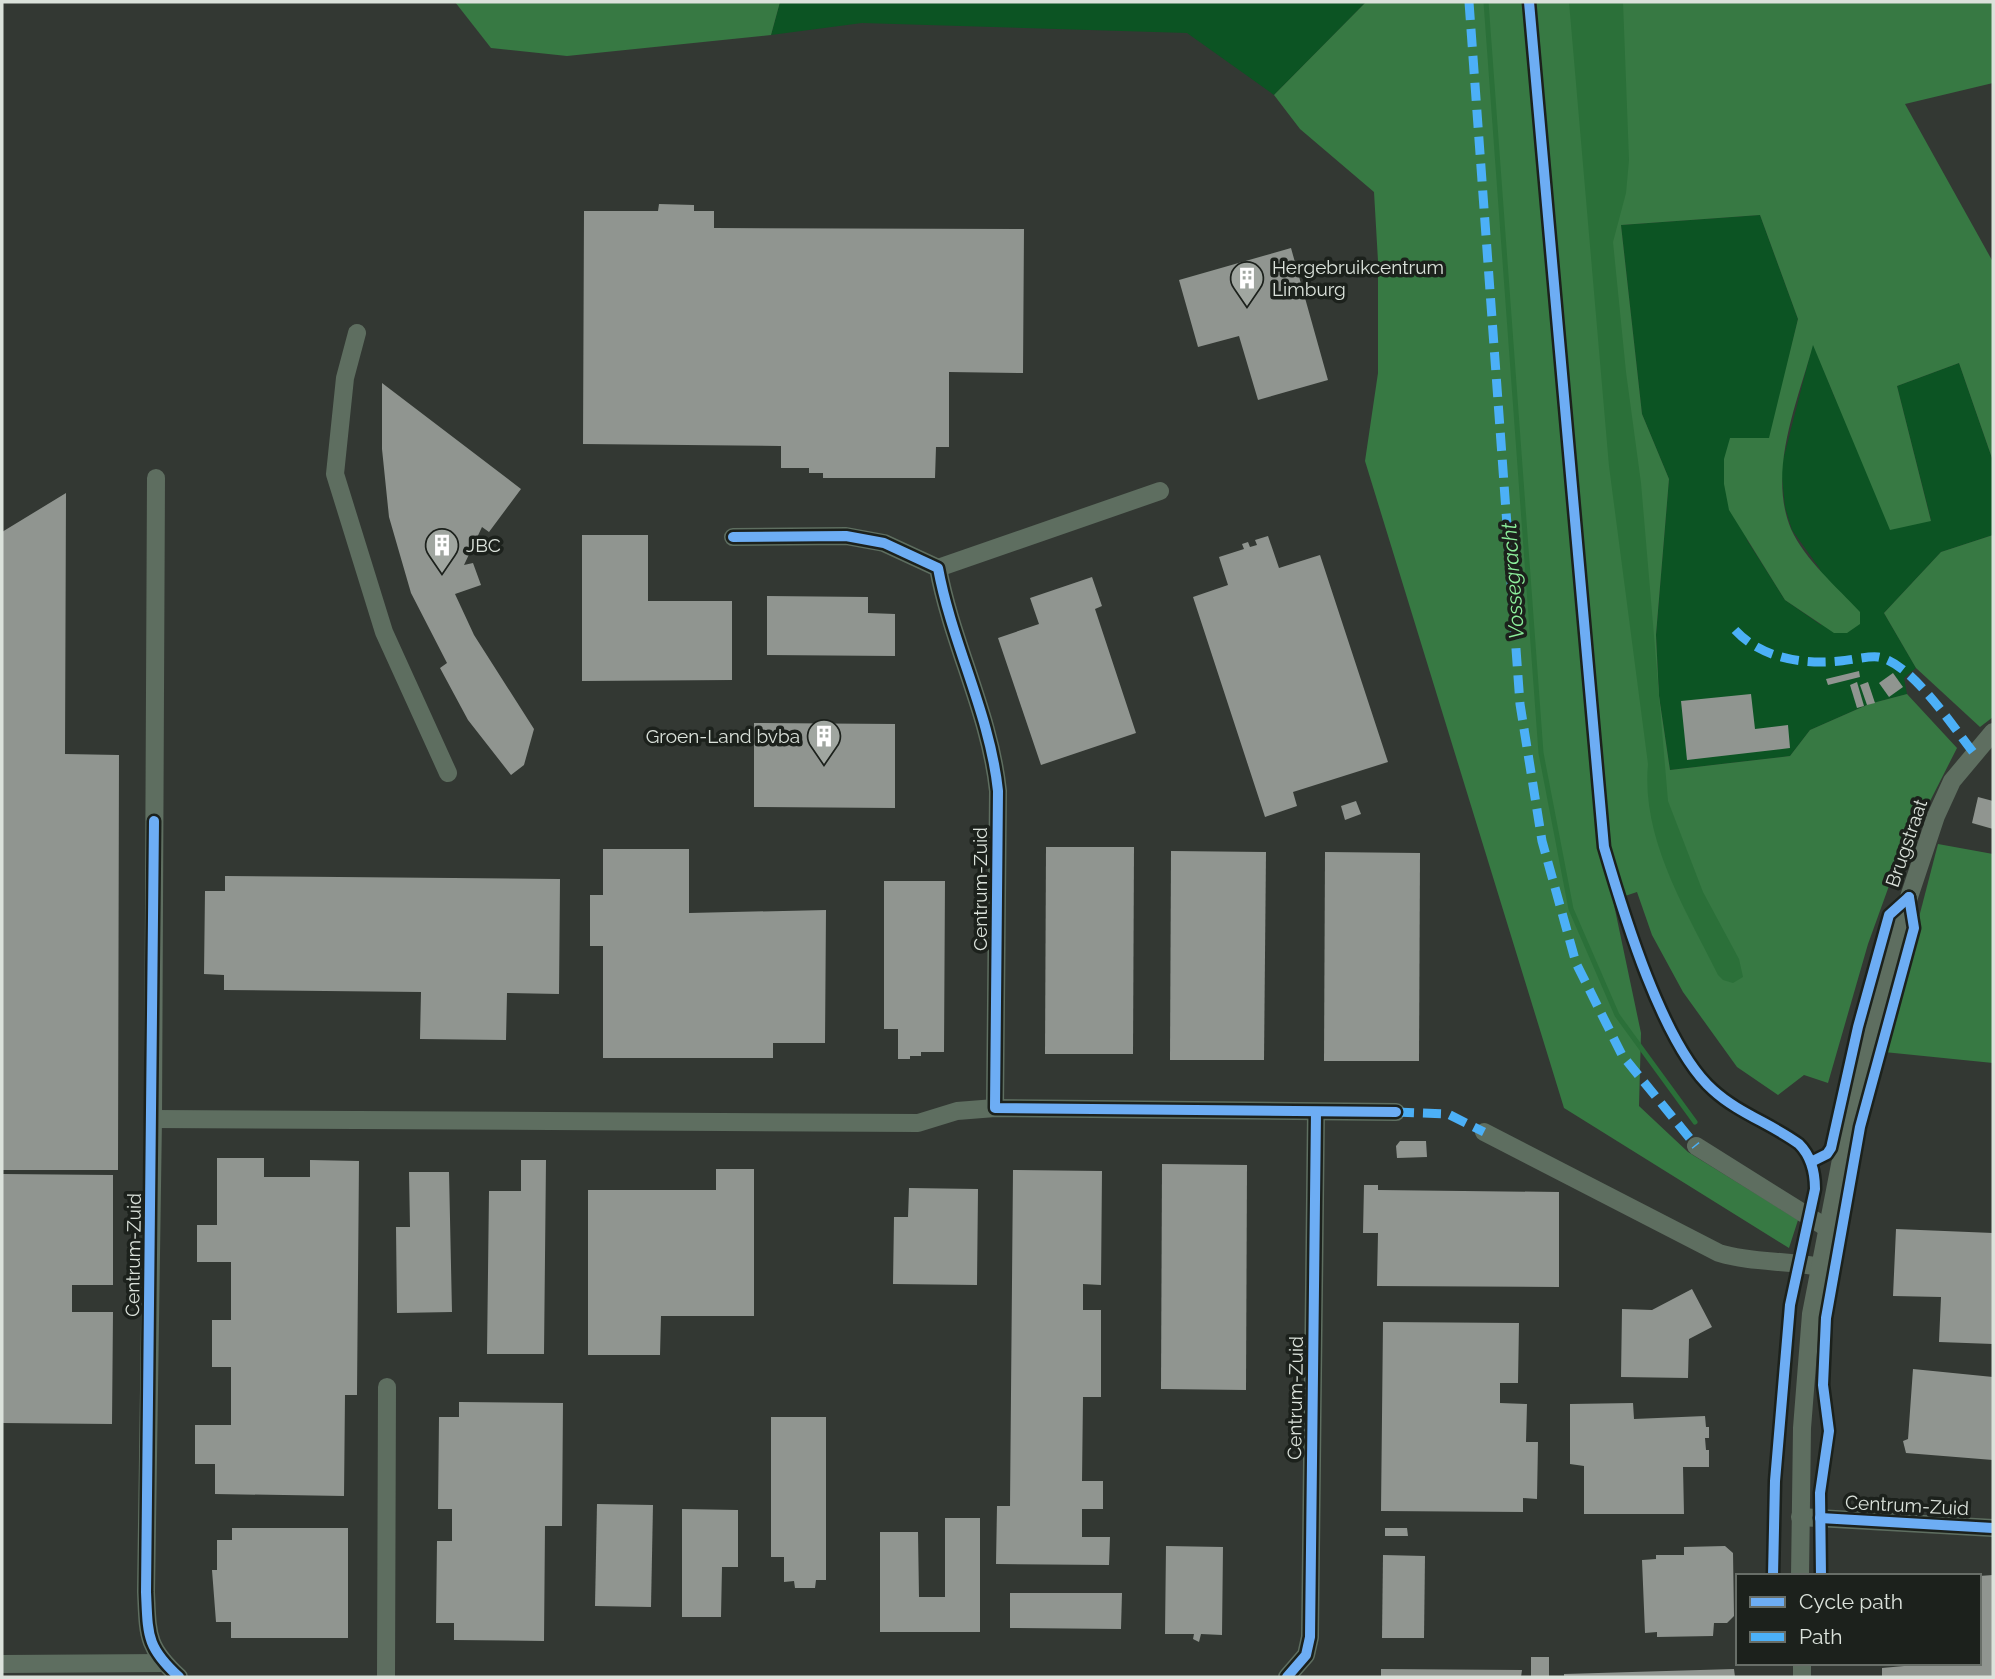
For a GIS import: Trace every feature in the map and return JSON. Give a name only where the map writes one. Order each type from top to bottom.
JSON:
[{"type":"street","points":[[357,333],[345,378],[335,474],[384,632],[448,773]]},
{"type":"street","name":"Centrum-Zuid","points":[[156,478],[153,1119],[146,1592],[148,1639],[164,1663],[179,1677]]},
{"type":"street","points":[[733,537],[846,536],[884,543],[938,568],[1160,491]]},
{"type":"street","name":"Centrum-Zuid","points":[[938,568],[946,609],[994,755],[998,791],[995,1108]]},
{"type":"street","name":"Brugstraat","points":[[1827,1228],[1845,1139],[1923,852],[1952,781],[1993,732]]},
{"type":"street","points":[[153,1119],[918,1123],[957,1111],[995,1108],[1396,1112]]},
{"type":"street","name":"Centrum-Zuid","points":[[1287,1677],[1306,1655],[1310,1637],[1316,1112]]},
{"type":"street","points":[[1484,1132],[1719,1253],[1754,1262],[1798,1262],[1819,1267]]},
{"type":"street","points":[[1696,1146],[1827,1228],[1811,1314],[1802,1428],[1801,1574]]},
{"type":"street","points":[[386,1677],[387,1387]]},
{"type":"street","name":"Centrum-Zuid","points":[[1800,1517],[1993,1528]]},
{"type":"street","points":[[2,1664],[164,1663]]},
{"type":"shaded area","points":[[455,2],[780,2],[771,35],[567,56],[491,48]]},
{"type":"shaded area","points":[[780,2],[1366,2],[1274,95],[1187,33],[862,23],[771,35]]},
{"type":"shaded area","points":[[1366,2],[1993,2],[1993,83],[1905,104],[1993,262],[1993,461],[1959,363],[1897,386],[1931,521],[1890,530],[1813,345],[1787,436],[1783,460],[1784,507],[1791,529],[1804,552],[1860,612],[1860,624],[1847,633],[1834,633],[1785,600],[1729,510],[1724,484],[1724,459],[1730,438],[1769,438],[1798,319],[1760,215],[1621,225],[1642,414],[1669,479],[1656,635],[1659,696],[1670,770],[1790,756],[1810,730],[1869,704],[1907,694],[1957,748],[1894,872],[1868,944],[1828,1083],[1804,1075],[1778,1095],[1737,1067],[1683,992],[1652,935],[1637,892],[1613,900],[1641,1033],[1639,1106],[1688,1152],[1798,1220],[1789,1248],[1564,1108],[1365,461],[1378,373],[1378,261],[1374,192],[1300,129],[1274,95]]},
{"type":"shaded area","points":[[1569,2],[1623,2],[1629,160],[1626,193],[1613,242],[1641,483],[1668,801],[1703,892],[1739,959],[1743,977],[1733,983],[1718,975],[1680,899],[1668,873],[1651,819],[1648,764],[1609,466]]},
{"type":"shaded area","points":[[1760,215],[1798,319],[1747,540],[1785,600],[1821,625],[1820,569],[1792,530],[1785,507],[1781,468],[1813,343],[1835,398],[1931,520],[1897,386],[1959,363],[1993,461],[1993,535],[1941,552],[1884,613],[1916,668],[1904,678],[1907,694],[1869,704],[1810,730],[1790,756],[1670,770],[1659,696],[1656,635],[1669,479],[1642,414],[1621,225]]},
{"type":"shaded area","points":[[1993,535],[1993,717],[1980,727],[1916,668],[1884,613],[1941,552]]},
{"type":"shaded area","points":[[1938,844],[1993,854],[1993,1063],[1884,1052]]},
{"type":"building","points":[[659,204],[694,205],[694,211],[714,211],[714,228],[1024,229],[1023,373],[949,372],[949,447],[936,447],[935,478],[823,478],[823,473],[809,473],[809,468],[781,468],[781,446],[583,444],[584,211],[658,211]]},
{"type":"building","name":"Hergebruikcentrum Limburg","points":[[1291,248],[1328,380],[1258,400],[1239,336],[1198,347],[1179,280]]},
{"type":"building","name":"JBC","points":[[382,383],[521,489],[489,532],[482,527],[464,565],[473,563],[481,585],[455,594],[474,635],[534,729],[524,765],[511,775],[468,720],[440,668],[447,663],[411,593],[389,517],[382,449]]},
{"type":"building","points":[[66,493],[65,754],[119,755],[118,1170],[2,1170],[2,532]]},
{"type":"building","points":[[582,535],[648,535],[648,601],[732,601],[732,680],[582,681]]},
{"type":"building","points":[[1268,536],[1279,568],[1320,555],[1388,762],[1293,792],[1297,806],[1265,817],[1193,597],[1228,585],[1219,557],[1244,549],[1242,544],[1248,542],[1250,547],[1257,545],[1255,540]]},
{"type":"building","points":[[1092,577],[1102,606],[1095,609],[1136,733],[1041,765],[998,638],[1039,624],[1030,598]]},
{"type":"building","points":[[767,596],[868,597],[868,613],[895,614],[895,656],[767,655]]},
{"type":"building","points":[[1859,671],[1860,677],[1828,685],[1826,679]]},
{"type":"building","points":[[1893,673],[1903,687],[1889,697],[1879,683]]},
{"type":"building","points":[[1857,682],[1864,706],[1857,708],[1850,685]]},
{"type":"building","points":[[1868,682],[1875,703],[1867,705],[1860,685]]},
{"type":"building","points":[[1751,694],[1755,729],[1788,725],[1790,748],[1687,760],[1681,701]]},
{"type":"building","name":"Groen-Land bvba","points":[[754,723],[895,724],[895,808],[754,807]]},
{"type":"building","points":[[1978,797],[1993,801],[1993,829],[1972,823]]},
{"type":"building","points":[[1356,801],[1361,814],[1345,820],[1341,806]]},
{"type":"building","points":[[1046,847],[1134,847],[1133,1054],[1045,1054]]},
{"type":"building","points":[[603,849],[689,849],[689,913],[826,910],[825,1043],[773,1043],[773,1058],[603,1058],[603,946],[590,946],[590,895],[603,895]]},
{"type":"building","points":[[1171,851],[1266,852],[1264,1060],[1170,1060]]},
{"type":"building","points":[[1325,852],[1420,853],[1419,1061],[1324,1061]]},
{"type":"building","points":[[225,876],[560,879],[559,994],[507,993],[506,1040],[420,1039],[421,992],[224,990],[224,975],[204,974],[205,891],[225,891]]},
{"type":"building","points":[[884,881],[945,881],[944,1052],[921,1052],[921,1056],[898,1059],[898,1029],[884,1029]]},
{"type":"building","points":[[1400,1141],[1426,1141],[1427,1157],[1397,1158],[1396,1146]]},
{"type":"building","points":[[217,1158],[264,1158],[264,1177],[310,1177],[310,1160],[359,1161],[357,1395],[345,1395],[344,1496],[215,1494],[215,1464],[195,1464],[195,1425],[231,1425],[231,1367],[212,1367],[212,1320],[231,1320],[231,1262],[197,1262],[197,1225],[217,1225]]},
{"type":"building","points":[[521,1160],[546,1160],[544,1354],[487,1354],[489,1191],[521,1191]]},
{"type":"building","points":[[1162,1164],[1247,1165],[1246,1390],[1161,1389]]},
{"type":"building","points":[[716,1169],[754,1169],[754,1316],[661,1316],[660,1355],[588,1355],[588,1190],[716,1190]]},
{"type":"building","points":[[1013,1170],[1102,1171],[1101,1285],[1083,1284],[1083,1310],[1101,1310],[1101,1397],[1083,1397],[1082,1481],[1103,1481],[1103,1509],[1082,1509],[1082,1537],[1110,1537],[1109,1565],[996,1564],[997,1506],[1010,1506]]},
{"type":"building","points":[[409,1172],[449,1172],[452,1312],[397,1313],[396,1227],[410,1227]]},
{"type":"building","points":[[2,1174],[113,1175],[113,1285],[72,1285],[72,1312],[113,1312],[112,1424],[2,1423]]},
{"type":"building","points":[[1364,1185],[1378,1185],[1378,1190],[1559,1192],[1559,1287],[1377,1286],[1378,1233],[1363,1233]]},
{"type":"building","points":[[909,1188],[978,1189],[977,1285],[893,1284],[894,1217],[908,1217]]},
{"type":"building","points":[[1896,1229],[1993,1233],[1993,1344],[1939,1342],[1941,1297],[1893,1296]]},
{"type":"building","points":[[1692,1289],[1712,1327],[1689,1339],[1688,1378],[1621,1377],[1622,1309],[1652,1310]]},
{"type":"building","points":[[1383,1322],[1519,1323],[1518,1383],[1500,1383],[1500,1403],[1527,1404],[1526,1442],[1538,1442],[1537,1499],[1523,1498],[1523,1512],[1381,1511]]},
{"type":"building","points":[[1913,1369],[1993,1377],[1993,1460],[1906,1453],[1903,1441],[1908,1439]]},
{"type":"building","points":[[459,1402],[563,1403],[562,1526],[545,1526],[544,1641],[454,1640],[454,1623],[436,1623],[437,1541],[452,1541],[452,1509],[438,1509],[439,1417],[459,1417]]},
{"type":"building","points":[[1633,1403],[1634,1419],[1705,1416],[1706,1427],[1709,1427],[1709,1438],[1705,1438],[1706,1450],[1709,1450],[1709,1467],[1683,1467],[1684,1514],[1584,1514],[1584,1466],[1570,1464],[1570,1404]]},
{"type":"building","points":[[771,1417],[826,1417],[826,1580],[816,1580],[815,1588],[795,1588],[794,1581],[784,1582],[784,1557],[771,1557]]},
{"type":"building","points":[[597,1504],[653,1505],[651,1607],[595,1606]]},
{"type":"building","points":[[682,1509],[738,1510],[738,1567],[722,1567],[721,1617],[682,1617]]},
{"type":"building","points":[[945,1518],[980,1518],[980,1632],[880,1632],[880,1532],[918,1532],[919,1597],[945,1597]]},
{"type":"building","points":[[232,1528],[348,1528],[348,1638],[231,1638],[231,1622],[216,1622],[212,1570],[217,1570],[217,1540],[232,1540]]},
{"type":"building","points":[[1385,1528],[1407,1528],[1408,1536],[1385,1536]]},
{"type":"building","points":[[1166,1546],[1223,1547],[1222,1635],[1201,1634],[1199,1642],[1193,1639],[1194,1634],[1165,1634]]},
{"type":"building","points":[[1725,1546],[1733,1553],[1734,1616],[1727,1623],[1714,1623],[1713,1636],[1657,1637],[1657,1632],[1645,1633],[1642,1560],[1656,1559],[1656,1555],[1684,1555],[1684,1547]]},
{"type":"building","points":[[1383,1555],[1425,1556],[1424,1638],[1382,1638]]},
{"type":"building","points":[[1993,1575],[1993,1677],[1882,1677],[1882,1668],[1904,1665],[1981,1665],[1981,1576]]},
{"type":"building","points":[[1010,1593],[1122,1593],[1121,1629],[1010,1628]]},
{"type":"building","points":[[1531,1657],[1549,1657],[1549,1677],[1531,1677]]},
{"type":"building","points":[[1381,1669],[1522,1670],[1521,1677],[1381,1677]]},
{"type":"building","points":[[1734,1669],[1735,1677],[1564,1677],[1564,1674]]},
{"type":"waterway","name":"Vossegracht","points":[[1486,2],[1541,753],[1571,909],[1617,1015],[1695,1122]]},
{"type":"marked path","points":[[1469,2],[1520,704],[1542,841],[1576,963],[1622,1055],[1696,1146]]},
{"type":"marked path","points":[[1735,630],[1745,640],[1783,658],[1826,662],[1878,657],[1891,661],[1904,670],[1930,697],[1973,752]]},
{"type":"marked path","points":[[1396,1112],[1448,1114],[1484,1132]]},
{"type":"cycle path","points":[[1529,2],[1604,847],[1647,976],[1678,1043],[1695,1070],[1723,1098],[1799,1144],[1812,1165],[1814,1176],[1815,1189],[1790,1305],[1775,1481],[1773,1574]]},
{"type":"cycle path","points":[[733,537],[846,536],[884,543],[938,568],[952,624],[987,734],[998,791],[995,1108],[1396,1112]]},
{"type":"cycle path","points":[[154,821],[146,1592],[151,1639],[160,1657],[179,1677]]},
{"type":"cycle path","points":[[1811,1162],[1827,1154],[1831,1148],[1858,1027],[1889,915],[1909,897]]},
{"type":"cycle path","points":[[1821,1574],[1820,1493],[1829,1431],[1823,1385],[1826,1318],[1860,1127],[1914,928],[1909,897]]},
{"type":"cycle path","points":[[1287,1677],[1306,1655],[1310,1637],[1316,1112]]},
{"type":"cycle path","points":[[1820,1518],[1993,1528]]},
{"type":"place","name":"Hergebruikcentrum Limburg","points":[[1247,308]]},
{"type":"place","name":"JBC","points":[[442,575]]},
{"type":"place","name":"Groen-Land bvba","points":[[824,766]]}]
